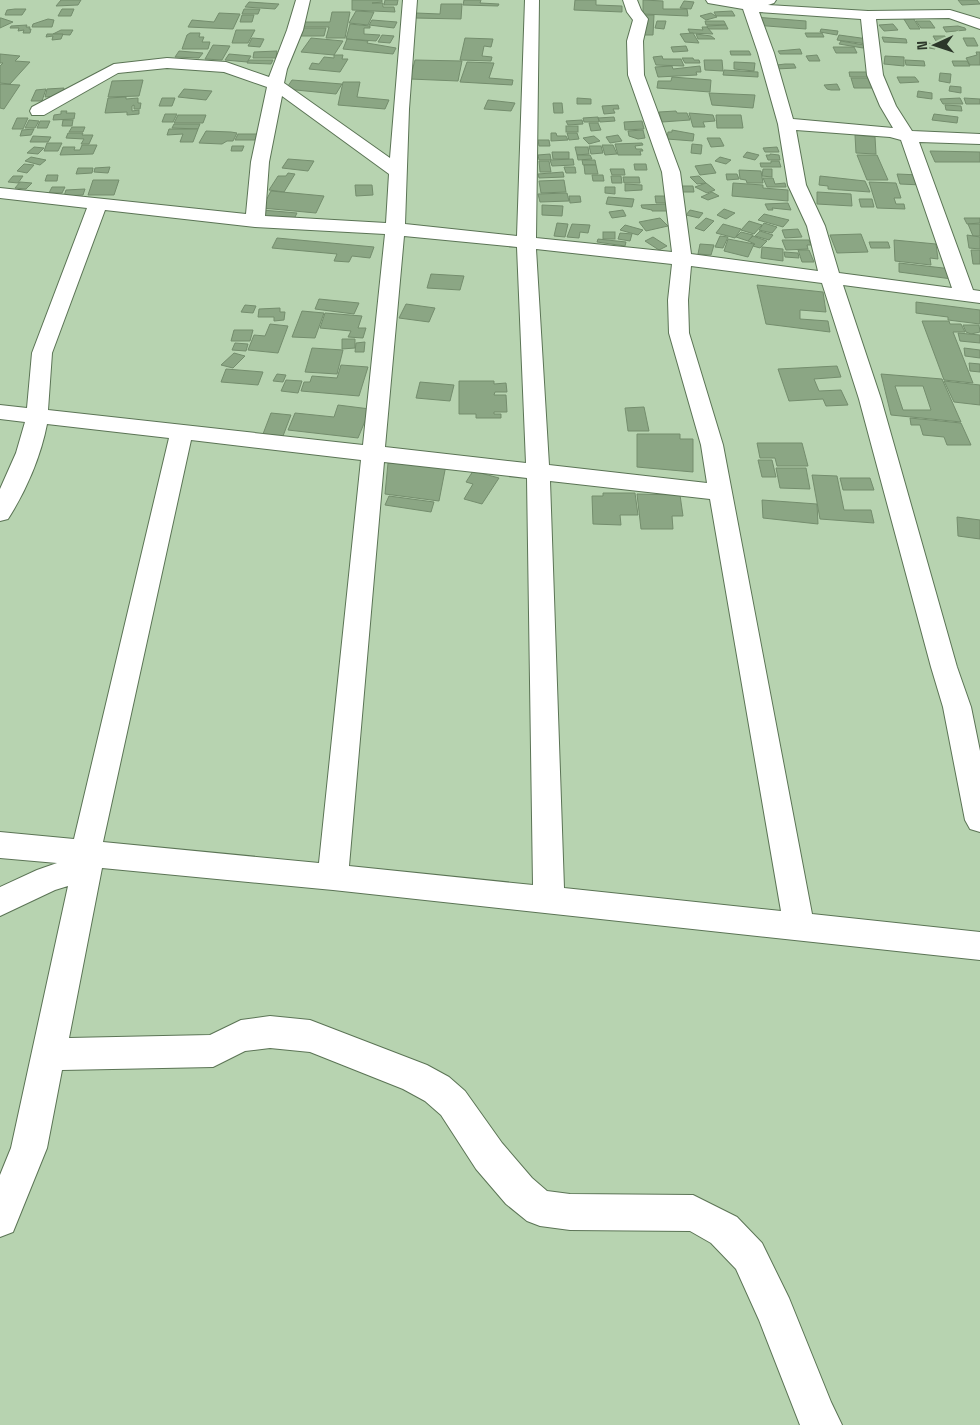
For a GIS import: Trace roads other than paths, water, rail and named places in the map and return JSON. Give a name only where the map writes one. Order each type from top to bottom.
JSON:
[{"type":"street","points":[[255,221],[260,162],[279,69],[295,30],[303,0]]},
{"type":"street","points":[[333,877],[372,452],[395,229],[401,109],[410,0]]},
{"type":"street","points":[[532,0],[526,242],[538,472],[549,900]]},
{"type":"street","points":[[630,0],[632,8],[641,19],[635,41],[636,75],[671,172],[682,258],[678,300],[679,333],[712,445],[799,926]]},
{"type":"street","points":[[713,0],[759,3],[768,9],[868,16],[950,14],[980,24]]},
{"type":"street","points":[[759,3],[766,53],[786,124],[797,185],[816,226],[830,277],[870,399],[944,667],[957,707],[980,820]]},
{"type":"street","points":[[0,193],[255,221],[395,229],[682,258],[972,296],[912,144],[888,106],[875,75],[868,16]]},
{"type":"street","points":[[38,111],[114,69],[167,63],[226,67],[276,85],[398,172]]},
{"type":"street","points":[[786,124],[873,130],[907,136],[980,139]]},
{"type":"street","points":[[0,513],[16,482],[37,416],[38,370],[42,353],[98,204]]},
{"type":"street","points":[[0,412],[720,492]]},
{"type":"street","points":[[0,1219],[29,1148],[87,860],[182,432]]},
{"type":"street","points":[[0,845],[87,860],[333,877],[980,946]]},
{"type":"street","points":[[0,902],[87,860]]},
{"type":"street","points":[[48,1054],[212,1051],[241,1036],[270,1032],[293,1033],[310,1036],[415,1077],[437,1089],[453,1104],[489,1156],[519,1191],[540,1208],[570,1212],[693,1213],[724,1230],[749,1256],[816,1416],[822,1425]]}]
